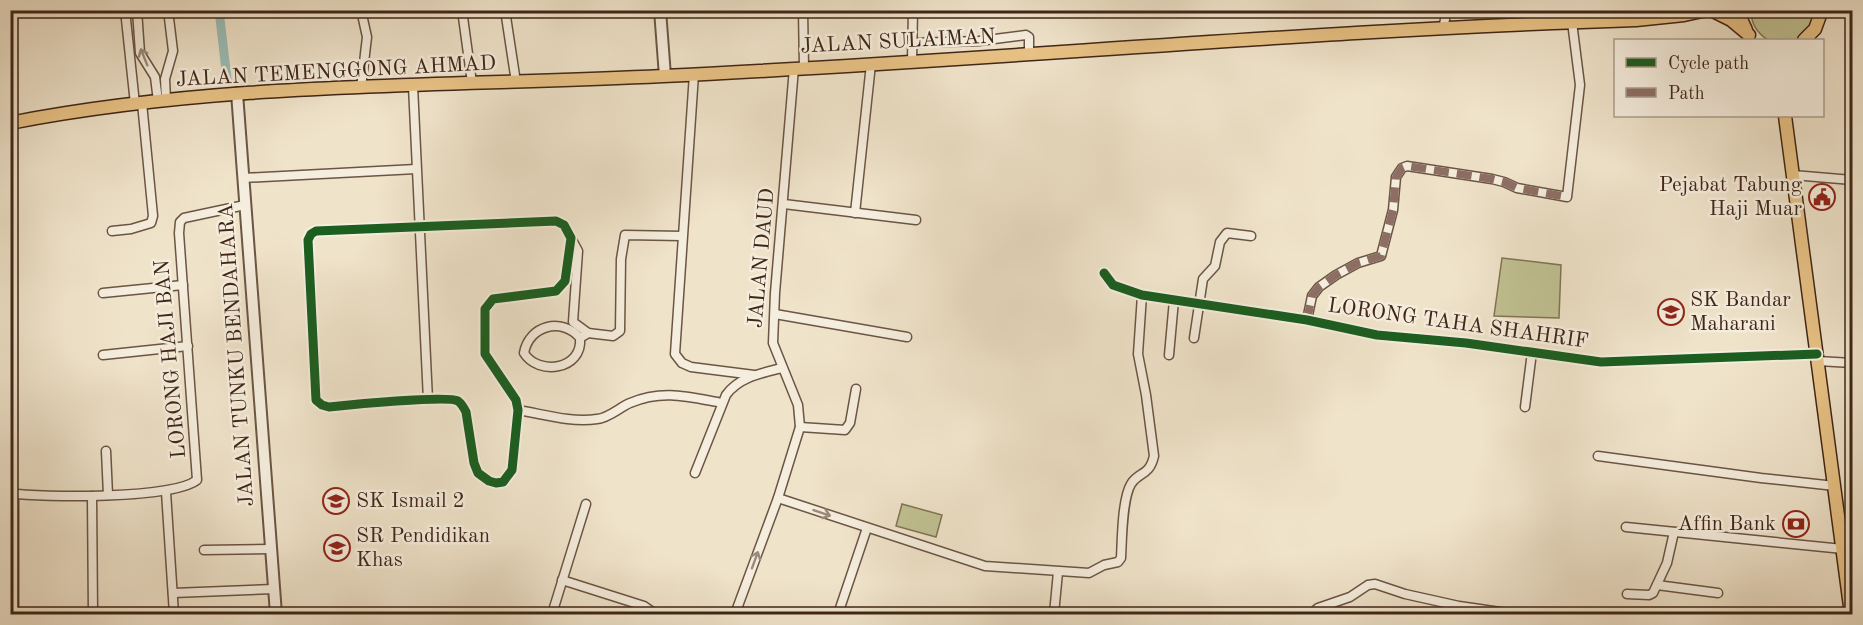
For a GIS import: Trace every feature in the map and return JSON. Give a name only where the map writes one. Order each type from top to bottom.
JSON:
[{"type":"main road","name":"JALAN SULAIMAN","points":[[665,76],[1652,18],[1709,10],[1731,20],[1752,38]]},
{"type":"main road","points":[[1739,10],[1743,26],[1752,38]]},
{"type":"main road","points":[[1805,39],[1815,29],[1821,15]]},
{"type":"main road","name":"JALAN TEMENGGONG AHMAD","points":[[10,123],[59,113],[237,93],[665,76]]},
{"type":"main road","points":[[1785,117],[1835,486],[1846,541],[1851,615]]},
{"type":"street","points":[[112,231],[131,229],[151,223],[153,216],[125,10]]},
{"type":"street","points":[[137,10],[141,53],[155,77],[162,101]]},
{"type":"street","points":[[162,101],[172,51],[168,10]]},
{"type":"street","points":[[360,88],[367,37],[361,10]]},
{"type":"street","points":[[462,10],[472,83]]},
{"type":"street","points":[[505,10],[516,82]]},
{"type":"street","points":[[660,10],[665,76]]},
{"type":"street","name":"JALAN DAUD","points":[[735,615],[778,498],[801,427],[798,405],[773,343],[803,10]]},
{"type":"street","points":[[912,62],[913,10]]},
{"type":"street","points":[[1443,29],[1447,10]]},
{"type":"street","points":[[1821,15],[1831,10]]},
{"type":"street","points":[[1308,320],[1312,296],[1319,287],[1359,262],[1381,256],[1393,210],[1396,177],[1402,168],[1407,166],[1492,179],[1517,188],[1567,197],[1580,85],[1572,22]]},
{"type":"street","points":[[912,43],[1026,35],[1029,37],[1029,54]]},
{"type":"street","points":[[978,57],[979,40]]},
{"type":"street","points":[[855,213],[871,64]]},
{"type":"street","points":[[694,75],[675,354],[682,363],[691,366],[754,375]]},
{"type":"street","points":[[413,86],[428,400]]},
{"type":"street","name":"JALAN TUNKU BENDAHARA","points":[[237,93],[276,615]]},
{"type":"street","points":[[243,178],[416,168]]},
{"type":"street","points":[[1793,175],[1852,180]]},
{"type":"street","points":[[784,204],[916,220]]},
{"type":"street","name":"LORONG HAJI BAN","points":[[12,493],[92,496],[166,492],[197,480],[180,222],[184,218],[245,205]]},
{"type":"street","points":[[571,238],[565,281],[561,287],[556,291],[494,299],[485,309],[484,354],[516,400],[518,410],[512,470],[503,482],[489,481],[478,472],[474,463],[464,406],[458,401],[428,400],[329,407],[316,400],[308,240],[316,231],[556,221],[564,225],[571,238],[578,251],[573,322],[588,333],[613,336],[620,330],[621,259],[626,235],[682,236]]},
{"type":"street","points":[[1194,338],[1203,279],[1215,266],[1220,242],[1227,232],[1251,236]]},
{"type":"street","name":"LORONG TAHA SHAHRIF","points":[[1104,273],[1113,285],[1142,295],[1308,320],[1377,335],[1466,343],[1601,362],[1817,358],[1852,363]]},
{"type":"street","points":[[103,293],[183,285]]},
{"type":"street","points":[[778,498],[984,566],[1089,573],[1104,565],[1118,562],[1121,558],[1122,524],[1129,489],[1132,482],[1147,472],[1152,464],[1153,446],[1138,354],[1142,295]]},
{"type":"street","points":[[1169,355],[1174,300]]},
{"type":"street","points":[[775,314],[908,337]]},
{"type":"street","points":[[552,326],[561,327],[573,330],[580,338],[580,347],[576,357],[571,362],[560,366],[532,362],[524,352],[525,344],[530,336],[539,329],[552,326]]},
{"type":"street","points":[[580,338],[588,333]]},
{"type":"street","points":[[103,355],[188,346]]},
{"type":"street","points":[[1525,407],[1532,352]]},
{"type":"street","points":[[695,473],[722,403],[732,387],[754,375],[782,368]]},
{"type":"street","points":[[801,427],[845,430],[850,423],[856,388]]},
{"type":"street","points":[[518,410],[578,420],[600,419],[629,403],[652,395],[667,394],[722,403]]},
{"type":"street","points":[[106,451],[108,495]]},
{"type":"street","points":[[1598,456],[1835,486]]},
{"type":"street","points":[[166,492],[174,615]]},
{"type":"street","points":[[12,493],[14,615]]},
{"type":"street","points":[[92,496],[93,615]]},
{"type":"street","points":[[552,615],[586,504]]},
{"type":"street","points":[[1626,527],[1674,532],[1846,541]]},
{"type":"street","points":[[838,615],[867,528]]},
{"type":"street","points":[[1627,594],[1649,595],[1653,593],[1668,563],[1674,532]]},
{"type":"street","points":[[204,549],[271,549]]},
{"type":"street","points":[[1054,615],[1058,572]]},
{"type":"street","points":[[562,580],[644,606],[651,611],[651,615]]},
{"type":"street","points":[[1311,615],[1318,608],[1350,597],[1368,585],[1376,584],[1405,594],[1514,615]]},
{"type":"street","points":[[1657,585],[1718,593]]},
{"type":"street","points":[[173,593],[274,589]]},
{"type":"green space","points":[[1820,10],[1804,39],[1767,39],[1755,28],[1751,11]]},
{"type":"green space","points":[[1502,258],[1561,265],[1559,318],[1494,316]]},
{"type":"green space","points":[[902,504],[942,515],[936,537],[896,526]]},
{"type":"waterway","points":[[219,10],[227,79]]},
{"type":"marked path","points":[[1307,320],[1312,296],[1319,287],[1358,263],[1381,256],[1393,210],[1396,177],[1402,168],[1407,166],[1492,179],[1517,188],[1567,197]]},
{"type":"cycle path","points":[[556,221],[564,225],[571,238],[565,281],[556,291],[493,299],[485,309],[485,354],[516,400],[518,410],[512,470],[503,482],[489,481],[478,473],[474,463],[466,412],[458,401],[436,399],[329,407],[316,400],[308,240],[311,234],[316,231],[556,221]]},
{"type":"cycle path","points":[[1104,273],[1113,285],[1142,295],[1307,320],[1377,335],[1466,343],[1601,362],[1817,354]]},
{"type":"place","name":"Pejabat Tabung Haji Muar","points":[[1822,197]]},
{"type":"place","name":"SK Bandar Maharani","points":[[1671,312]]},
{"type":"place","name":"SK Ismail 2","points":[[336,501]]},
{"type":"place","name":"Affin Bank","points":[[1796,524]]},
{"type":"place","name":"SR Pendidikan Khas","points":[[337,548]]}]
